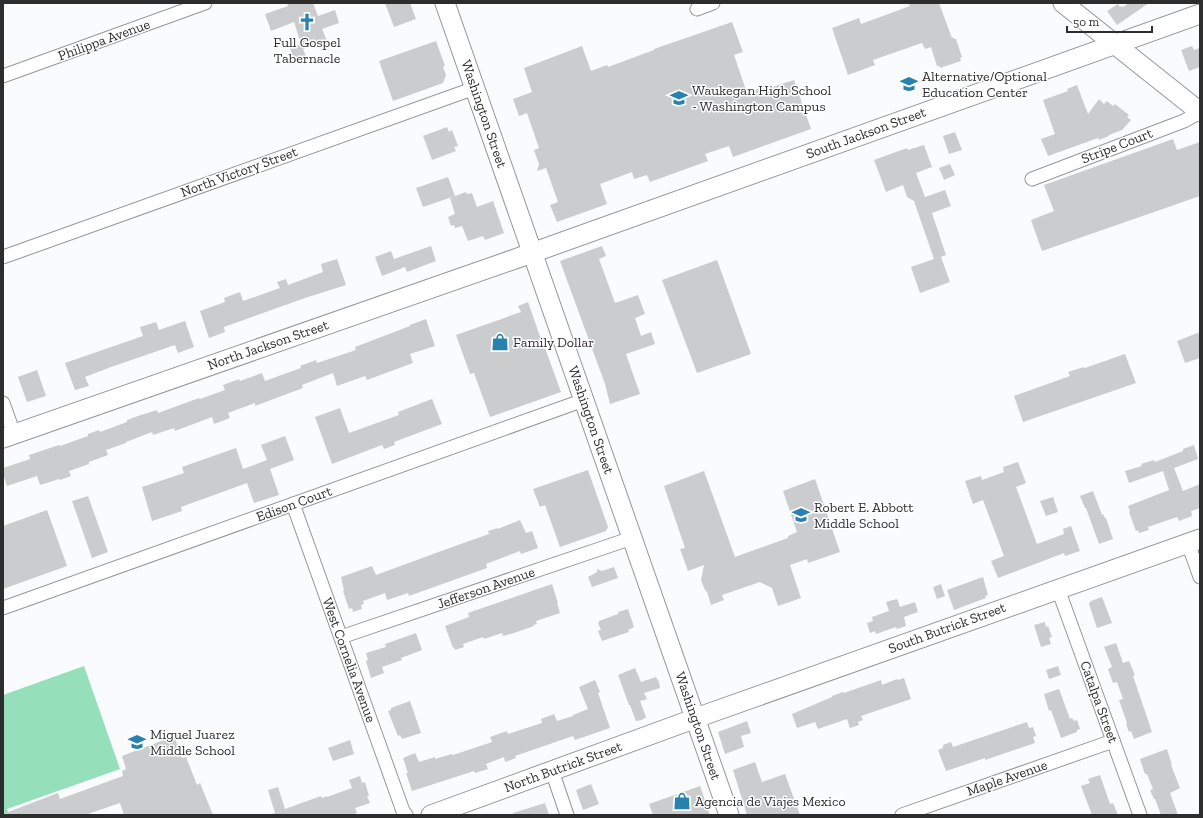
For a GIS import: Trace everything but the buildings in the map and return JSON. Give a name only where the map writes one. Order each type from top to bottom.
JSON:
[{"type":"street","name":"Philippa Avenue","points":[[3,76],[204,3]]},
{"type":"street","name":"Washington Street","points":[[445,3],[729,815]]},
{"type":"street","points":[[697,9],[713,3]]},
{"type":"street","points":[[1063,3],[1200,112]]},
{"type":"street","name":"South Jackson Street","points":[[533,252],[1200,14]]},
{"type":"street","name":"North Victory Street","points":[[3,257],[475,88]]},
{"type":"street","name":"Stripe Court","points":[[1032,179],[1184,121],[1200,112]]},
{"type":"street","name":"North Jackson Street","points":[[8,436],[533,252]]},
{"type":"street","name":"Edison Court","points":[[3,608],[584,400]]},
{"type":"street","points":[[3,403],[8,436]]},
{"type":"street","name":"West Cornelia Avenue","points":[[293,504],[403,811],[406,815]]},
{"type":"street","name":"Jefferson Avenue","points":[[341,637],[632,538]]},
{"type":"street","points":[[1194,541],[1200,577]]},
{"type":"street","name":"South Butrick Street","points":[[694,718],[1194,541]]},
{"type":"street","name":"Catalpa Street","points":[[1058,589],[1140,815]]},
{"type":"street","name":"North Butrick Street","points":[[431,815],[552,772],[694,718]]},
{"type":"street","name":"Maple Avenue","points":[[902,815],[1113,741]]},
{"type":"street","points":[[552,772],[567,815]]},
{"type":"green space","points":[[84,666],[120,769],[7,809],[9,815],[3,815],[3,695]]},
{"type":"place","name":"Full Gospel Tabernacle","points":[[307,22]]},
{"type":"place","name":"Alternative/Optional Education Center","points":[[909,84]]},
{"type":"place","name":"Waukegan High School - Washington Campus","points":[[679,98]]},
{"type":"place","name":"Family Dollar","points":[[500,342]]},
{"type":"place","name":"Robert E. Abbott Middle School","points":[[801,515]]},
{"type":"place","name":"Miguel Juarez Middle School","points":[[137,742]]},
{"type":"place","name":"Agencia de Viajes Mexico","points":[[682,801]]}]
